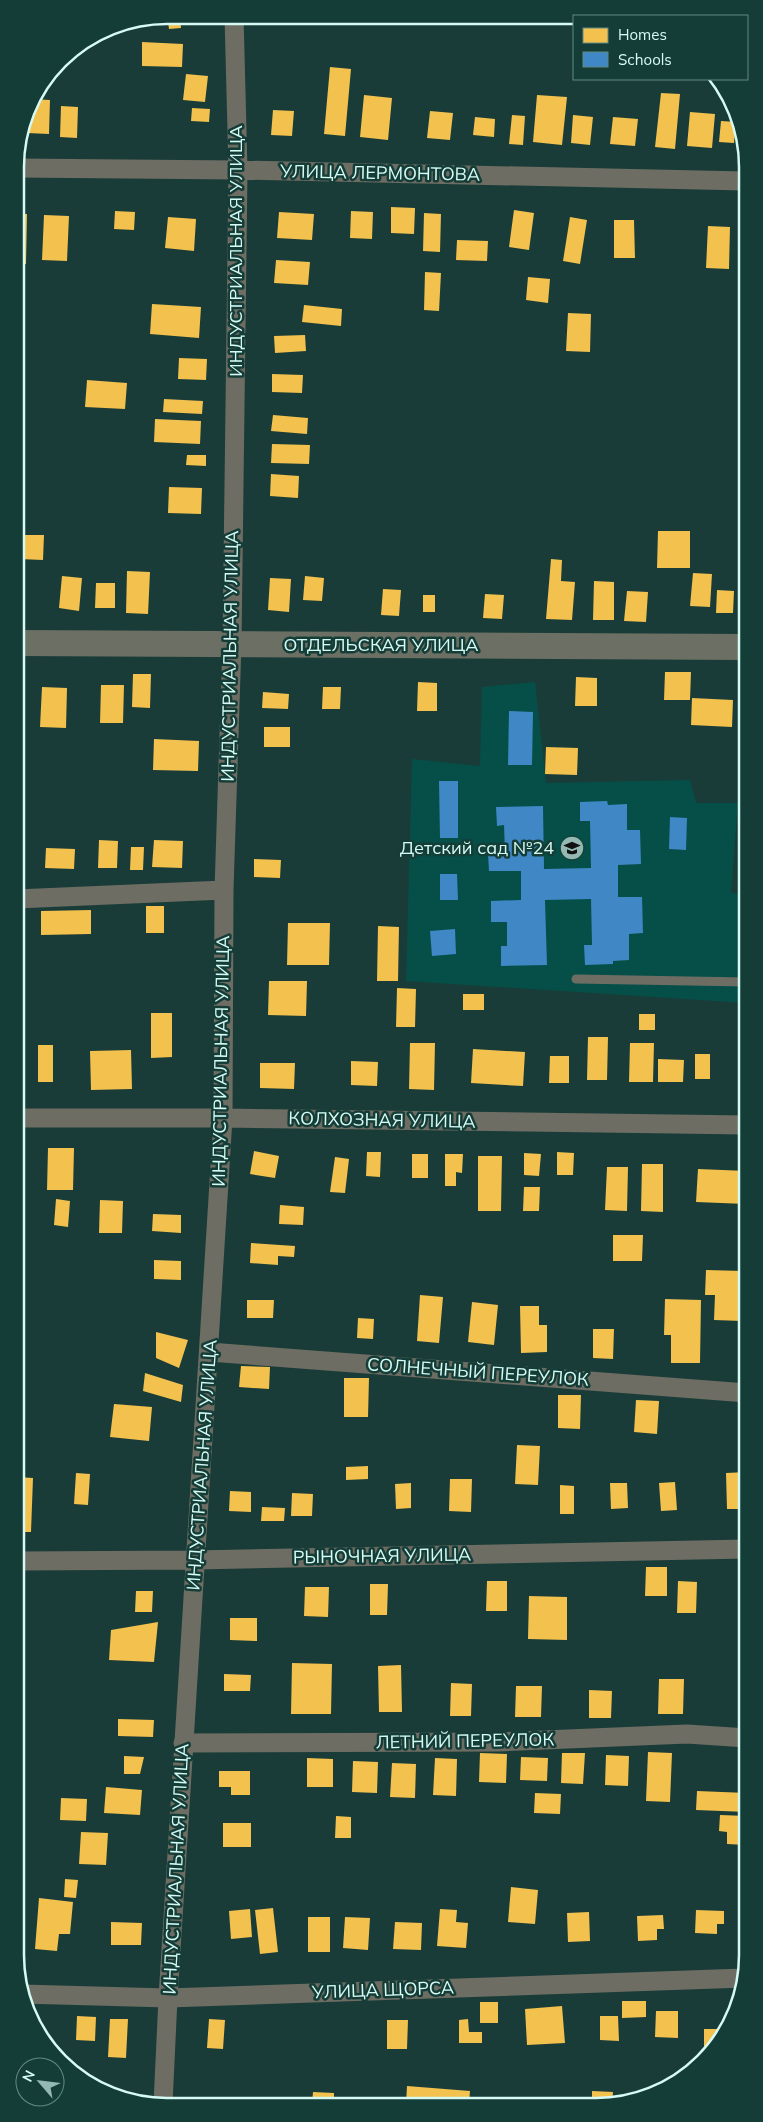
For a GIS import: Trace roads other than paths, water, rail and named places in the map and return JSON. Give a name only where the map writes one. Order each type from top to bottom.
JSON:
[{"type":"street","name":"ИНДУСТРИАЛЬНАЯ УЛИЦА","points":[[164,2098],[168,1998],[222,1118],[224,890],[232,643],[238,170],[234,24]]},
{"type":"street","name":"УЛИЦА ЛЕРМОНТОВА","points":[[24,168],[238,170],[739,181]]},
{"type":"street","name":"ОТДЕЛЬСКАЯ УЛИЦА","points":[[24,642],[739,647]]},
{"type":"street","points":[[24,899],[224,890]]},
{"type":"street","name":"КОЛХОЗНАЯ УЛИЦА","points":[[24,1118],[222,1118],[739,1125]]},
{"type":"street","name":"СОЛНЕЧНЫЙ ПЕРЕУЛОК","points":[[209,1352],[739,1392]]},
{"type":"street","name":"РЫНОЧНАЯ УЛИЦА","points":[[24,1561],[195,1560],[739,1549]]},
{"type":"street","name":"ЛЕТНИЙ ПЕРЕУЛОК","points":[[183,1744],[498,1742],[687,1734],[739,1737]]},
{"type":"street","name":"УЛИЦА ЩОРСА","points":[[29,1994],[168,1998],[737,1978]]},
{"type":"lane","points":[[576,979],[739,982]]},
{"type":"place","name":"Детский сад №24","points":[[572,848]]}]
